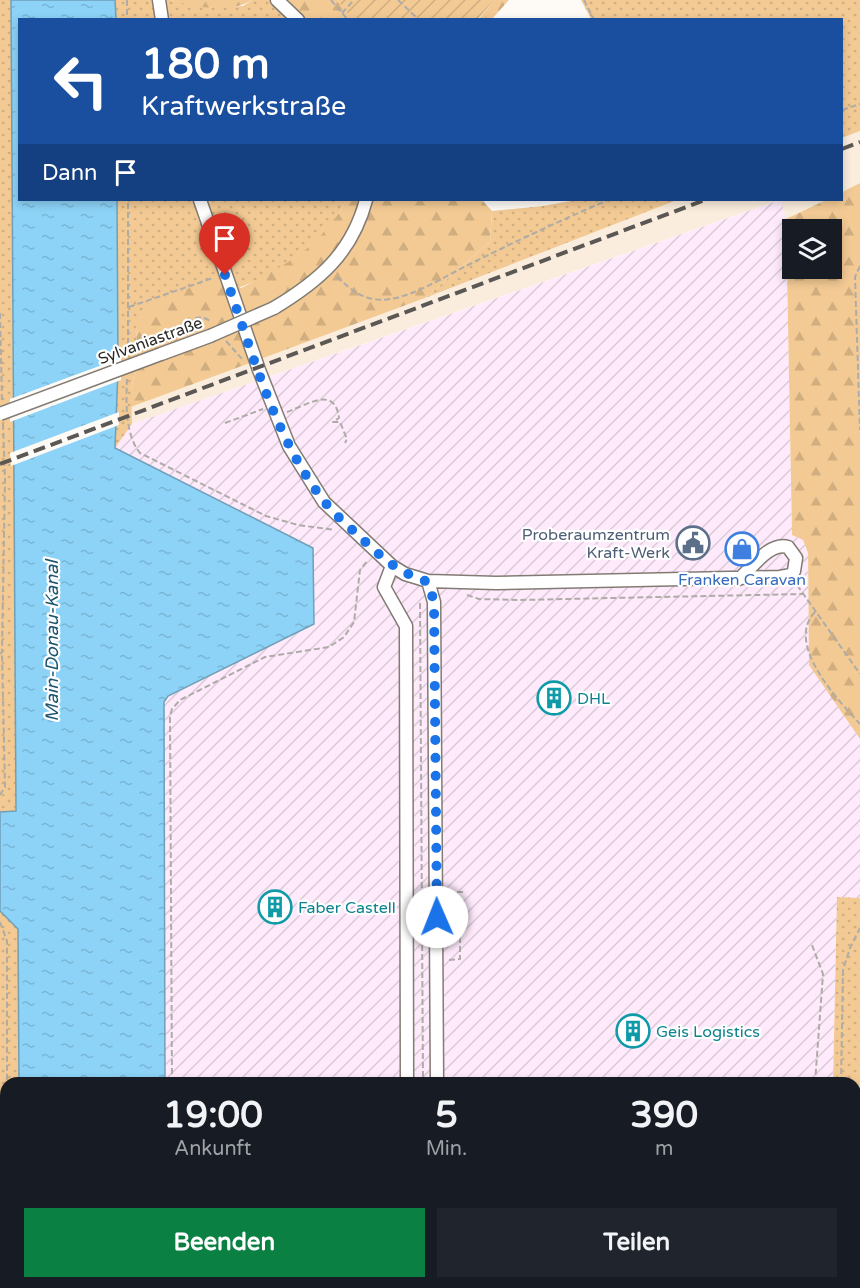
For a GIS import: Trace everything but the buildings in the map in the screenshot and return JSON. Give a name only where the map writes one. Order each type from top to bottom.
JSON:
[{"type":"street","points":[[159,0],[162,18]]},
{"type":"street","points":[[277,0],[296,18]]},
{"type":"street","points":[[200,201],[271,412],[324,502],[392,566],[405,574],[428,582],[496,584],[739,579]]},
{"type":"street","name":"Sylvaniastraße","points":[[2,413],[210,336],[274,308],[298,293],[328,269],[352,234],[366,201]]},
{"type":"street","points":[[392,566],[384,586],[406,626],[407,1077]]},
{"type":"street","points":[[428,582],[434,602],[437,1077]]},
{"type":"path","points":[[127,0],[127,18]]},
{"type":"path","points":[[331,0],[346,18]]},
{"type":"path","points":[[342,13],[354,0]]},
{"type":"path","points":[[398,0],[417,18]]},
{"type":"path","points":[[584,0],[593,18]]},
{"type":"path","points":[[843,110],[860,104]]},
{"type":"path","points":[[128,201],[128,355]]},
{"type":"path","points":[[328,269],[352,291],[363,297],[390,299],[413,292],[527,236],[606,201]]},
{"type":"path","points":[[860,266],[855,277],[860,430]]},
{"type":"path","points":[[129,307],[225,275]]},
{"type":"path","points":[[0,314],[5,479],[1,653],[5,787],[0,795]]},
{"type":"path","points":[[127,378],[126,402],[133,444],[140,453],[266,516],[327,531],[340,530]]},
{"type":"path","points":[[225,423],[324,399],[331,400],[336,404],[339,418],[333,422],[340,422],[347,439],[345,443]]},
{"type":"path","points":[[172,1077],[170,716],[172,709],[180,700],[265,657],[329,647],[344,637],[354,622],[360,570],[375,552]]},
{"type":"path","points":[[468,595],[479,599],[518,600],[803,594],[860,674]]},
{"type":"path","points":[[420,600],[423,1077]]},
{"type":"path","points":[[815,612],[811,616],[806,631],[813,661],[828,689],[860,724]]},
{"type":"path","points":[[436,892],[466,892]]},
{"type":"path","points":[[437,960],[460,959],[460,915]]},
{"type":"path","points":[[0,922],[7,941],[8,1077]]},
{"type":"path","points":[[841,1077],[843,970],[860,928]]},
{"type":"path","points":[[812,945],[823,974],[815,1077]]},
{"type":"shaded area","points":[[860,131],[860,183],[843,192],[843,138]]},
{"type":"shaded area","points":[[674,201],[777,201],[132,424],[131,407],[425,298]]},
{"type":"shaded area","points":[[780,201],[824,201],[786,219]]},
{"type":"shaded area","points":[[781,201],[786,219],[782,219],[782,279],[787,279],[792,535],[803,540],[808,553],[809,664],[860,739],[860,898],[837,898],[833,1077],[165,1077],[163,710],[168,696],[115,448],[132,424]]},
{"type":"green space","points":[[0,0],[11,0],[16,812],[0,812]]},
{"type":"green space","points":[[115,0],[171,0],[212,8],[243,6],[252,0],[278,0],[296,18],[116,18]]},
{"type":"green space","points":[[171,0],[252,0],[234,7],[212,8]]},
{"type":"green space","points":[[278,0],[337,0],[353,18],[296,18]]},
{"type":"green space","points":[[337,0],[494,0],[479,18],[352,18]]},
{"type":"green space","points":[[494,0],[509,0],[493,18],[480,18]]},
{"type":"green space","points":[[581,0],[860,0],[860,131],[843,138],[843,18],[590,18]]},
{"type":"green space","points":[[860,183],[860,739],[809,665],[808,553],[803,540],[792,535],[787,279],[842,279],[842,219],[786,219],[824,201],[843,201],[843,192]]},
{"type":"green space","points":[[117,201],[345,201],[341,211],[329,227],[311,246],[291,262],[269,275],[220,294],[145,315],[136,327],[137,362],[131,390],[132,424],[115,448],[118,369]]},
{"type":"green space","points":[[345,201],[483,201],[492,211],[490,242],[425,298],[131,407],[131,390],[137,362],[136,326],[145,314],[145,303],[223,277],[241,288],[301,253],[322,234]]},
{"type":"green space","points":[[570,201],[674,201],[425,298],[490,242],[492,211]]},
{"type":"green space","points":[[837,897],[860,898],[860,1077],[833,1077]]},
{"type":"green space","points":[[0,911],[18,929],[19,1077],[0,1077]]},
{"type":"water","name":"Main-Donau-Kanal","points":[[11,0],[115,0],[116,18],[18,18],[18,201],[117,201],[118,369],[115,448],[313,548],[314,624],[168,696],[164,702],[165,1077],[19,1077],[18,929],[0,911],[0,812],[16,811]]},
{"type":"pier","points":[[121,358],[121,380],[10,422],[10,399]]},
{"type":"pier","points":[[119,412],[119,425],[11,466],[10,453]]},
{"type":"railway","points":[[843,149],[860,142]]},
{"type":"railway","points":[[0,464],[702,201]]},
{"type":"place","name":"Proberaumzentrum Kraft-Werk","points":[[693,543]]},
{"type":"place","name":"Franken Caravan","points":[[742,549]]},
{"type":"place","name":"DHL","points":[[554,698]]},
{"type":"place","name":"Faber Castell","points":[[275,907]]},
{"type":"place","name":"Geis Logistics","points":[[633,1031]]},
{"type":"route","points":[[225,275],[276,417],[305,474],[324,502],[375,552],[405,574],[428,582],[431,591],[434,602],[437,917]]}]
